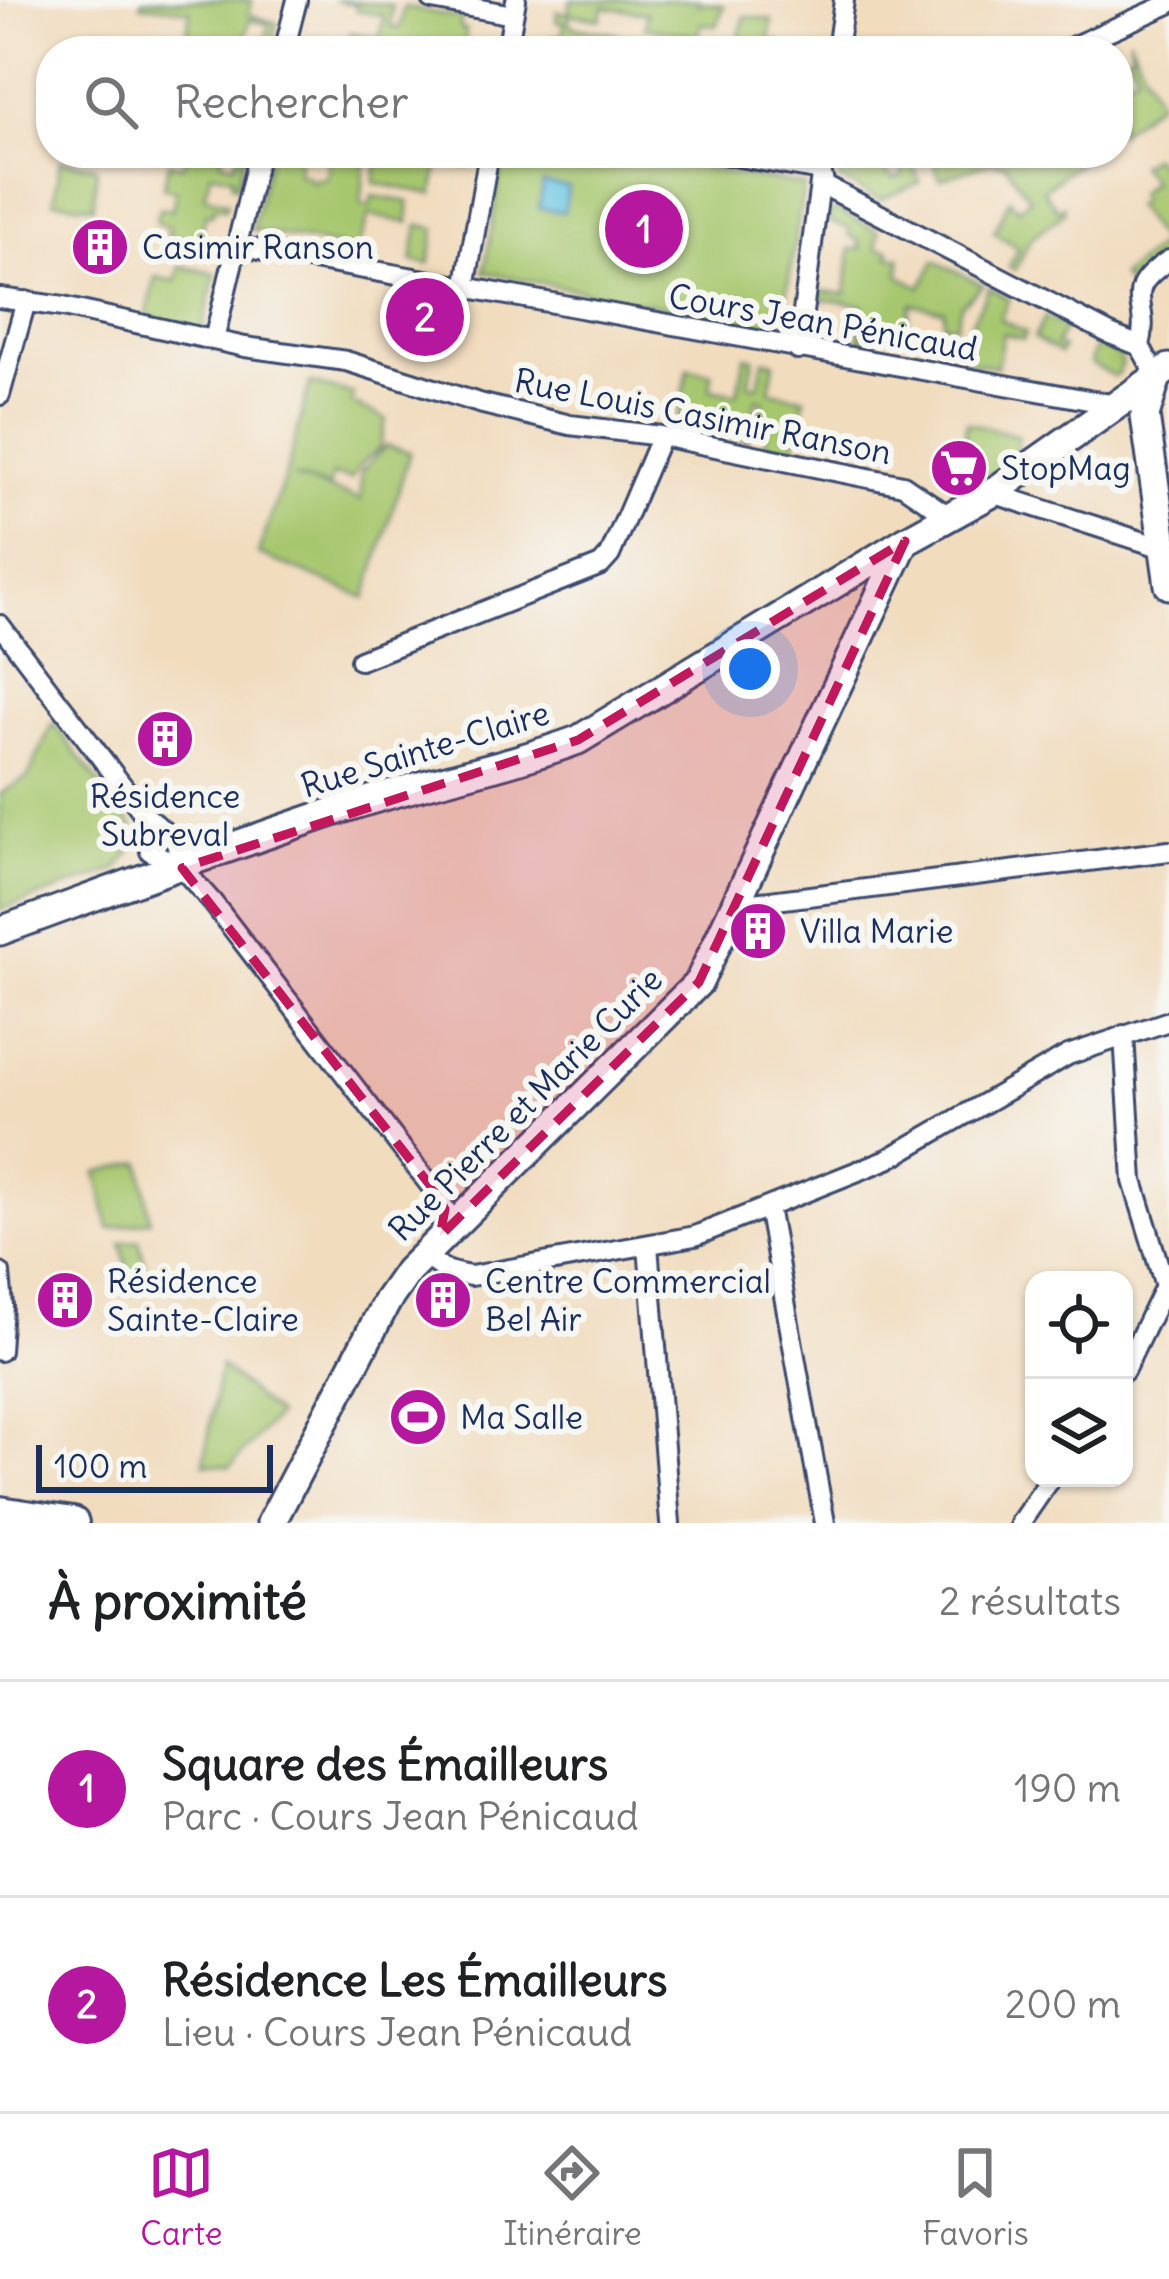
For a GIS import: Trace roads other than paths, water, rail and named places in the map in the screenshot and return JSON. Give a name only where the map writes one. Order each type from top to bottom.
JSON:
[{"type":"main road","points":[[0,1512],[73,1523]]},
{"type":"street","points":[[288,36],[297,0]]},
{"type":"street","points":[[432,0],[515,7]]},
{"type":"street","points":[[839,36],[844,0]]},
{"type":"street","points":[[1097,36],[1169,4]]},
{"type":"street","points":[[214,340],[256,168]]},
{"type":"street","points":[[465,288],[486,168]]},
{"type":"street","points":[[798,350],[822,168]]},
{"type":"street","points":[[824,168],[825,186],[1140,346],[1165,381],[1145,406],[1145,416],[1169,585]]},
{"type":"street","name":"Cours Jean Pénicaud","points":[[237,246],[1116,405]]},
{"type":"street","points":[[1140,346],[1139,287],[1146,275],[1169,260]]},
{"type":"street","name":"Rue Louis Casimir Ranson","points":[[0,298],[346,362],[549,421],[661,436],[903,485],[950,517]]},
{"type":"street","points":[[0,394],[26,301]]},
{"type":"street","name":"Rue Sainte-Claire","points":[[0,931],[347,807],[525,760],[578,740],[905,541],[992,494],[1116,405],[1165,381]]},
{"type":"street","points":[[360,660],[601,566],[661,436]]},
{"type":"street","points":[[992,494],[1167,550]]},
{"type":"street","name":"Rue Pierre et Marie Curie","points":[[275,1521],[387,1301],[432,1245],[699,982],[905,541]]},
{"type":"street","points":[[0,625],[144,814],[150,851],[182,868],[287,995],[433,1189],[445,1209],[432,1245],[434,1265],[450,1273],[471,1276],[694,1236],[888,1160],[1068,1055],[1169,1021]]},
{"type":"street","points":[[738,900],[745,904],[1169,851]]},
{"type":"street","points":[[1124,1034],[1133,1181],[1165,1286],[1133,1352]]},
{"type":"street","points":[[768,1207],[825,1523]]},
{"type":"street","points":[[648,1245],[670,1523]]},
{"type":"street","points":[[0,1273],[0,1351]]},
{"type":"street","points":[[1019,1523],[1045,1487]]},
{"type":"water","points":[[543,183],[568,187],[564,212],[539,208]]},
{"type":"place","name":"Square des Émailleurs","points":[[644,229]]},
{"type":"place","name":"Casimir Ranson","points":[[100,247]]},
{"type":"place","name":"Résidence Les Émailleurs","points":[[425,317]]},
{"type":"place","name":"StopMag","points":[[959,468]]},
{"type":"place","name":"Résidence Subreval","points":[[165,739]]},
{"type":"place","name":"Villa Marie","points":[[758,931]]},
{"type":"place","name":"Résidence Sainte-Claire","points":[[65,1300]]},
{"type":"place","name":"Centre Commercial Bel Air","points":[[443,1300]]},
{"type":"place","name":"Ma Salle","points":[[418,1417]]}]
